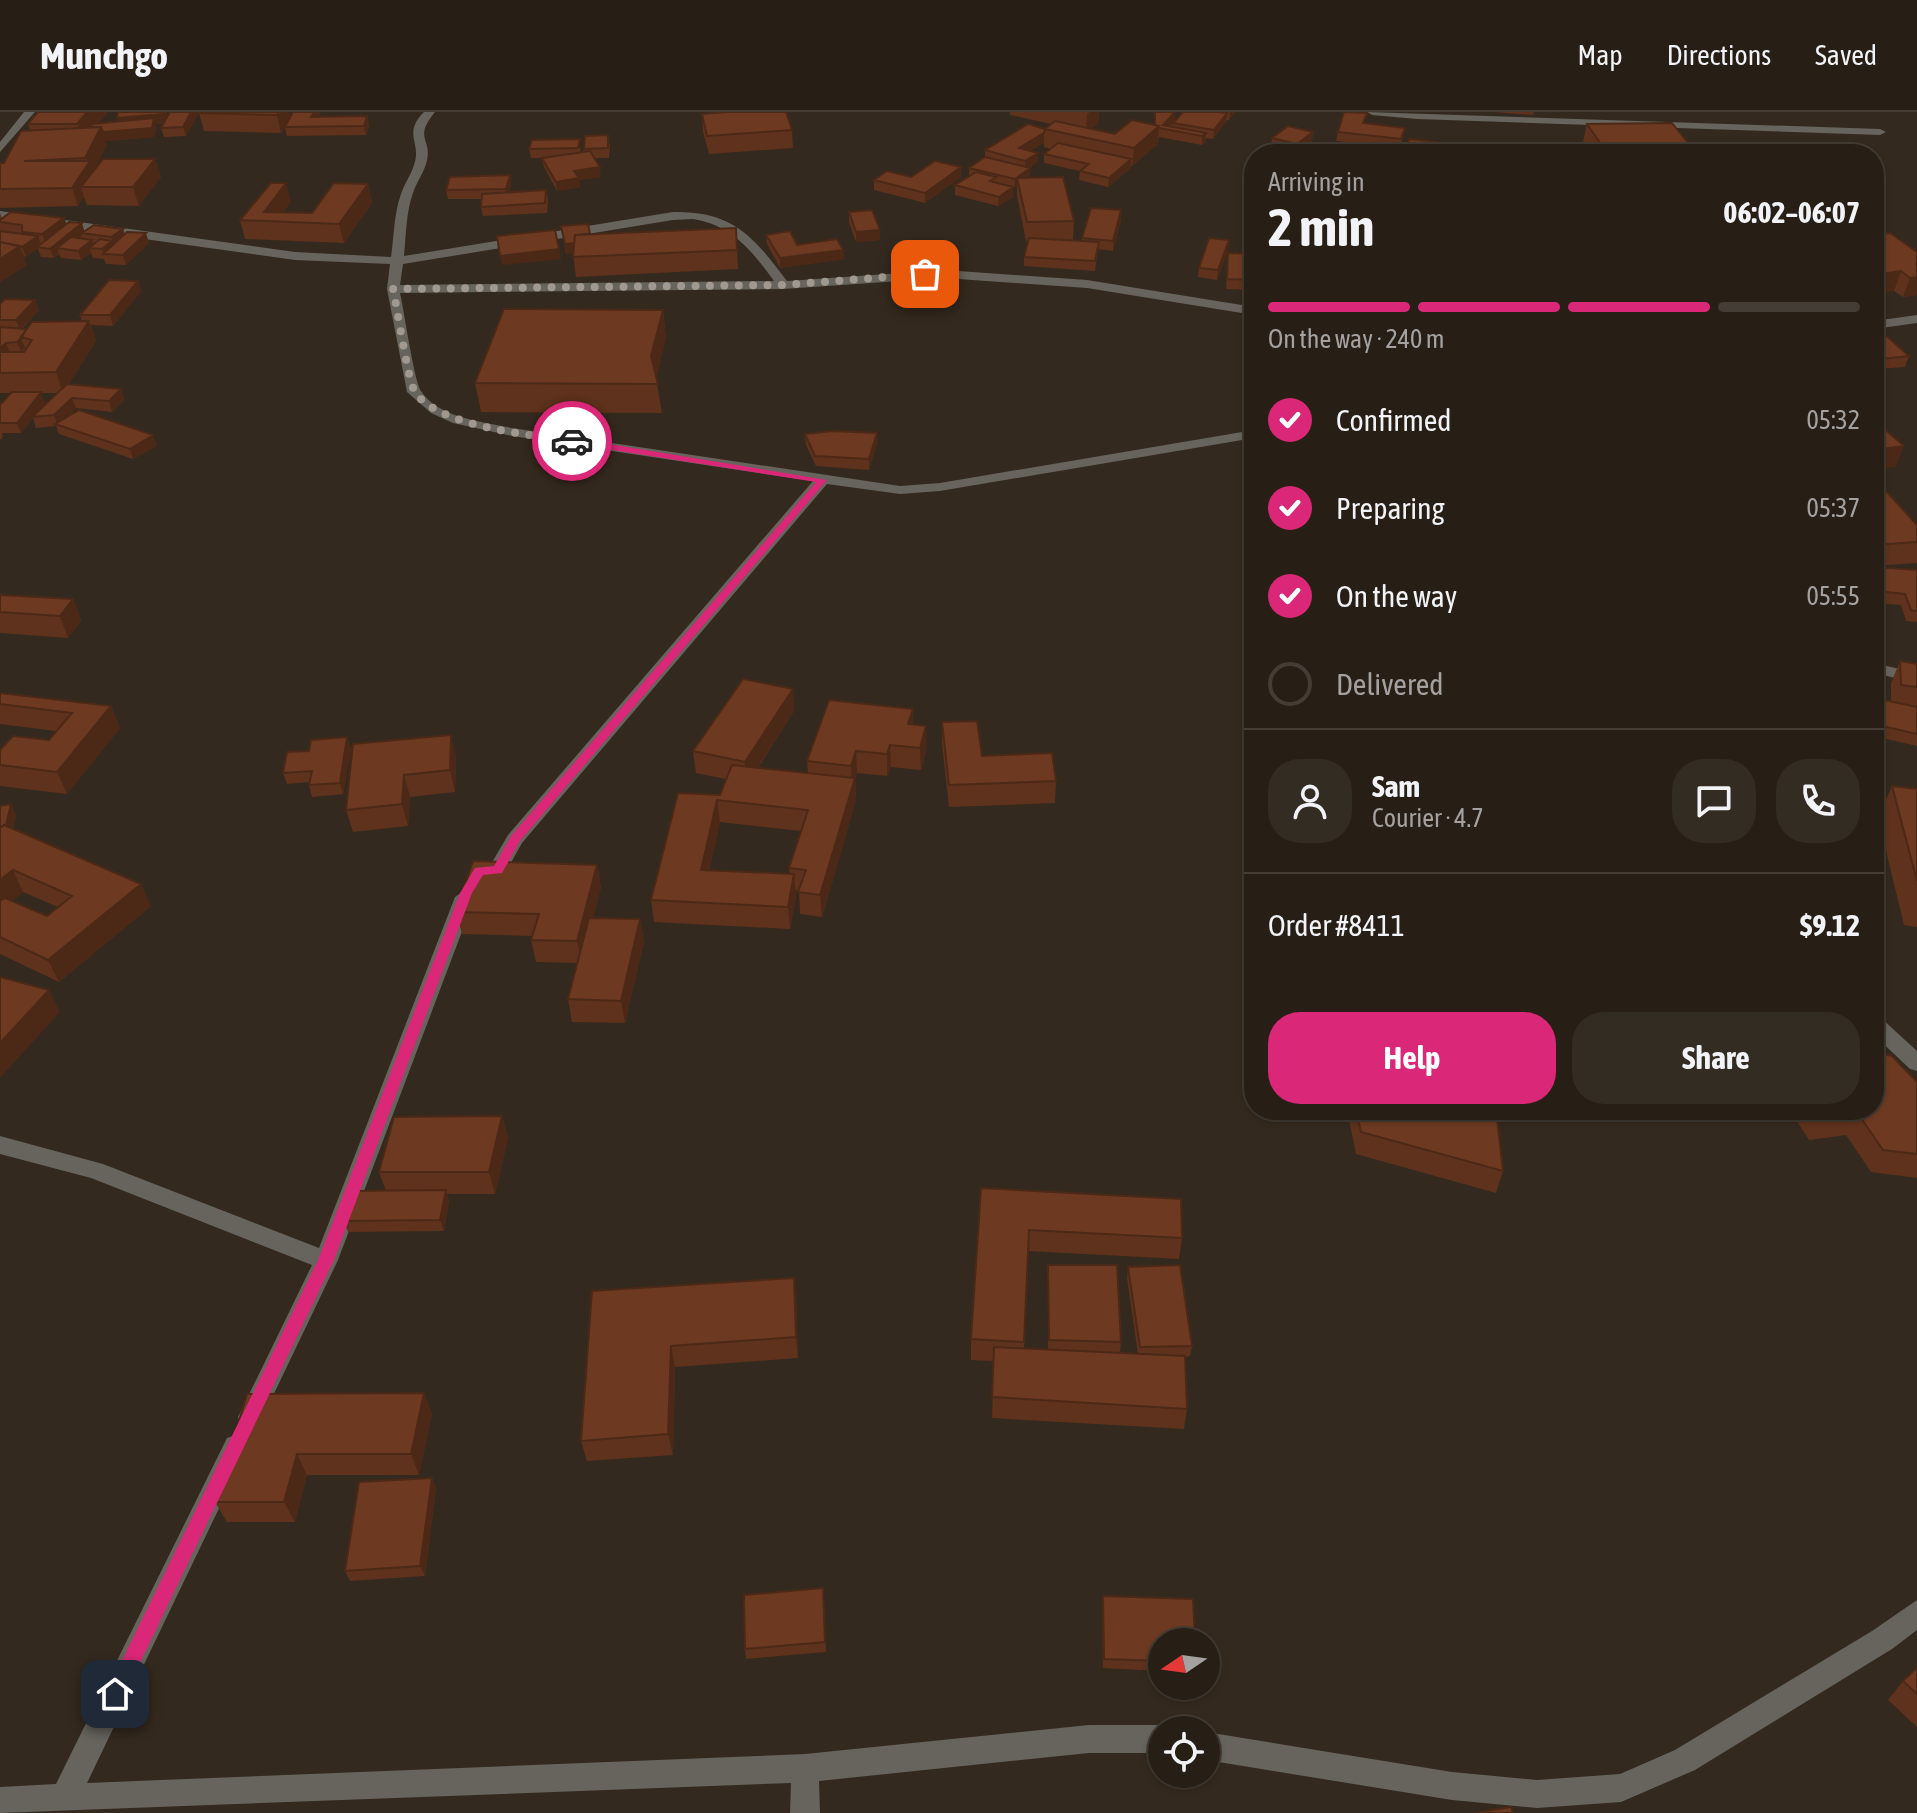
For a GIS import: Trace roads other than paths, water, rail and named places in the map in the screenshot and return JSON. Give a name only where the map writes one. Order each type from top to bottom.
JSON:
[{"type":"street","points":[[0,149],[30,112]]},
{"type":"street","points":[[430,112],[420,122],[417,134],[422,150],[421,163],[406,195],[393,289],[414,392],[436,410],[458,420],[512,432],[900,490],[940,487],[1244,436]]},
{"type":"street","points":[[1372,112],[1880,132]]},
{"type":"street","points":[[0,215],[295,256],[397,261],[695,215],[716,218],[727,224],[765,260],[783,285]]},
{"type":"street","points":[[393,289],[783,285],[944,274],[1087,284],[1244,309]]},
{"type":"street","points":[[1884,324],[1917,319]]},
{"type":"street","points":[[65,1797],[326,1260],[466,893],[479,871],[497,870],[515,839],[822,480]]},
{"type":"street","points":[[1884,670],[1917,678]]},
{"type":"street","points":[[1884,1032],[1917,1063]]},
{"type":"street","points":[[0,1145],[95,1170],[326,1260]]},
{"type":"street","points":[[1220,1748],[1452,1786],[1537,1794],[1621,1788],[1685,1760],[1882,1640],[1917,1613]]},
{"type":"street","points":[[0,1801],[805,1768],[1089,1739],[1148,1739]]},
{"type":"street","points":[[805,1768],[805,1813]]}]
